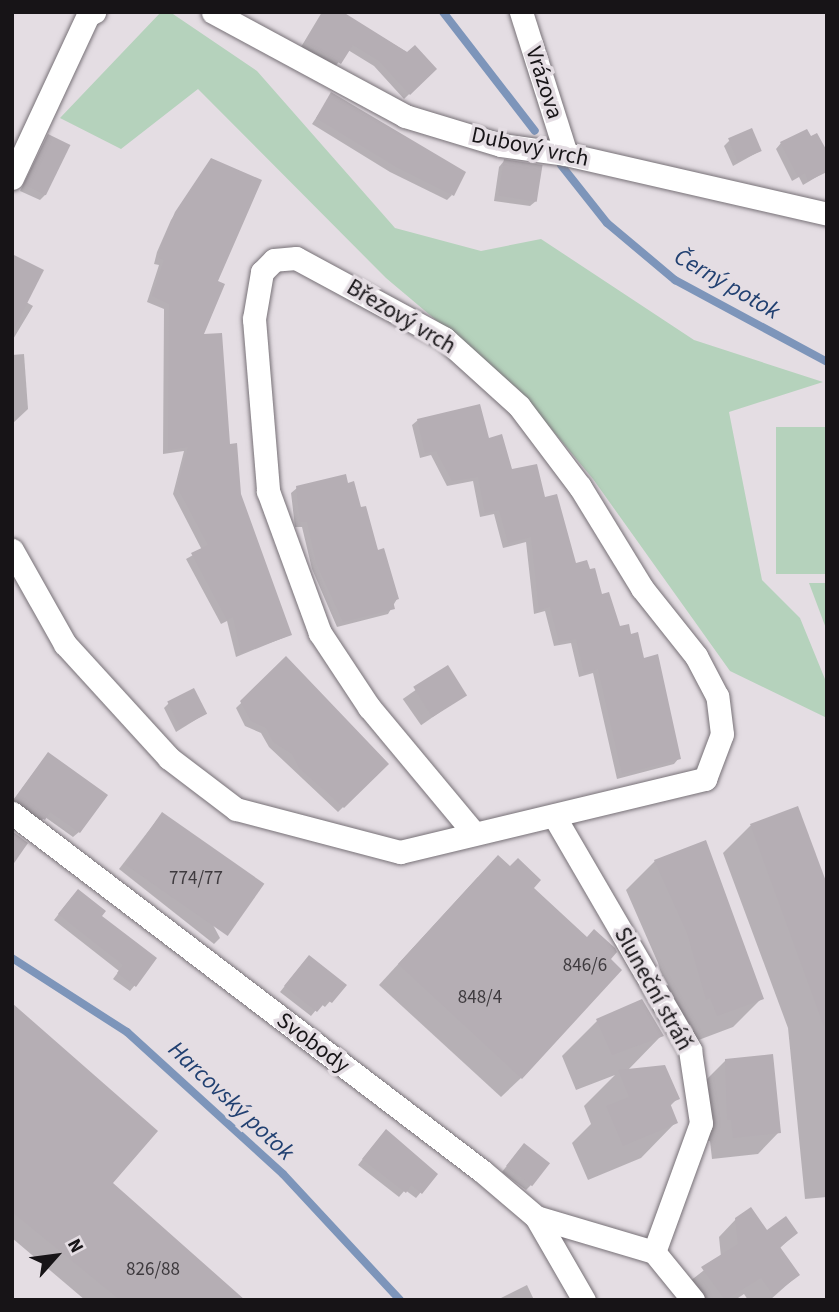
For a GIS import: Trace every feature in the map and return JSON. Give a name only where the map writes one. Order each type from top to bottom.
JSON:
[{"type":"street","points":[[12,178],[88,15],[94,12]]},
{"type":"street","name":"Dubový vrch","points":[[213,12],[405,116],[500,145],[566,154],[827,214]]},
{"type":"street","name":"Vrázova","points":[[521,12],[566,154]]},
{"type":"street","name":"Březový vrch","points":[[12,550],[65,644],[169,758],[236,809],[400,852],[705,779],[722,734],[717,696],[696,656],[642,588],[580,487],[519,406],[443,338],[296,258],[274,260],[262,272],[254,319],[268,491],[320,633],[369,707],[474,833]]},
{"type":"street","name":"Svobody","points":[[12,813],[536,1217],[584,1300]]},
{"type":"street","name":"Sluneční stráň","points":[[554,816],[690,1050],[701,1123],[654,1252]]},
{"type":"street","points":[[536,1217],[654,1252],[692,1300]]},
{"type":"green space","points":[[161,12],[170,12],[257,71],[395,228],[481,251],[541,239],[694,340],[823,382],[729,412],[762,580],[800,618],[827,684],[827,718],[730,671],[593,479],[519,390],[386,278],[198,89],[121,149],[60,118]]},
{"type":"green space","points":[[776,427],[827,427],[827,574],[776,574]]},
{"type":"green space","points":[[809,583],[827,583],[827,631]]},
{"type":"building","points":[[323,12],[343,12],[407,52],[415,45],[437,69],[410,95],[379,61],[353,45],[341,64],[305,42]]},
{"type":"building","points":[[331,92],[466,172],[454,196],[396,167],[316,118]]},
{"type":"building","points":[[752,128],[762,151],[738,161],[728,138]]},
{"type":"building","points":[[807,129],[811,136],[817,133],[827,151],[827,172],[808,181],[805,173],[798,177],[780,142]]},
{"type":"building","points":[[48,134],[70,145],[46,195],[23,184]]},
{"type":"building","points":[[211,158],[262,180],[218,281],[225,284],[204,334],[222,333],[230,444],[237,443],[241,494],[292,635],[241,653],[233,617],[227,620],[191,553],[208,545],[177,487],[188,447],[168,450],[169,304],[152,296],[164,260],[159,258],[161,245],[175,212]]},
{"type":"building","points":[[504,159],[543,165],[537,202],[498,196]]},
{"type":"building","points":[[12,254],[44,270],[12,333]]},
{"type":"building","points":[[480,404],[489,438],[502,434],[512,469],[537,464],[545,497],[557,494],[576,563],[587,560],[590,569],[595,568],[602,594],[609,592],[620,626],[629,624],[631,634],[638,632],[644,658],[658,654],[681,759],[622,774],[598,669],[584,673],[576,639],[559,642],[550,607],[539,610],[531,537],[508,543],[499,510],[485,513],[478,477],[452,481],[436,451],[425,453],[417,419]]},
{"type":"building","points":[[346,474],[348,483],[354,481],[361,507],[366,506],[378,550],[384,548],[399,599],[393,601],[395,609],[343,622],[316,563],[307,522],[300,522],[296,486]]},
{"type":"building","points":[[286,656],[389,764],[344,808],[299,768],[292,754],[273,742],[266,728],[251,721],[240,701]]},
{"type":"building","points":[[448,665],[467,696],[432,717],[413,687]]},
{"type":"building","points":[[194,688],[207,714],[180,727],[167,702]]},
{"type":"building","points":[[48,752],[108,795],[80,833],[50,812],[45,820],[14,799]]},
{"type":"building","points":[[798,806],[827,884],[824,1027],[750,824]]},
{"type":"building","points":[[162,812],[264,884],[228,936],[125,864]]},
{"type":"building","points":[[12,831],[28,843],[12,866]]},
{"type":"building","points":[[706,840],[764,999],[717,1016],[710,998],[706,1000],[687,933],[654,860]]},
{"type":"building","points":[[498,855],[510,866],[518,858],[541,880],[534,888],[587,937],[594,929],[615,948],[617,952],[611,959],[622,970],[522,1079],[398,964]]},
{"type":"building","points":[[78,889],[106,911],[102,916],[157,958],[136,987],[117,973],[123,965],[58,914]]},
{"type":"building","points":[[309,955],[347,985],[332,1003],[327,1000],[317,1012],[284,986]]},
{"type":"building","points":[[642,999],[664,1036],[612,1055],[596,1019]]},
{"type":"building","points":[[12,1003],[158,1131],[113,1183],[245,1300],[120,1300],[12,1212]]},
{"type":"building","points":[[773,1054],[781,1133],[733,1138],[731,1120],[727,1120],[725,1059]]},
{"type":"building","points":[[665,1065],[680,1099],[670,1103],[678,1123],[623,1146],[606,1106],[629,1097],[618,1070]]},
{"type":"building","points":[[386,1129],[438,1174],[422,1194],[411,1185],[406,1193],[362,1159]]},
{"type":"building","points":[[524,1143],[550,1163],[532,1186],[506,1166]]},
{"type":"building","points":[[751,1207],[767,1230],[786,1216],[798,1233],[780,1247],[800,1275],[773,1295],[761,1278],[725,1300],[701,1267],[738,1244],[735,1218]]},
{"type":"waterway","name":"Černý potok","points":[[443,12],[535,131]]},
{"type":"waterway","name":"Černý potok","points":[[561,165],[607,223],[675,280],[827,362]]},
{"type":"waterway","name":"Harcovský potok","points":[[12,958],[127,1032],[283,1174],[400,1300]]}]
